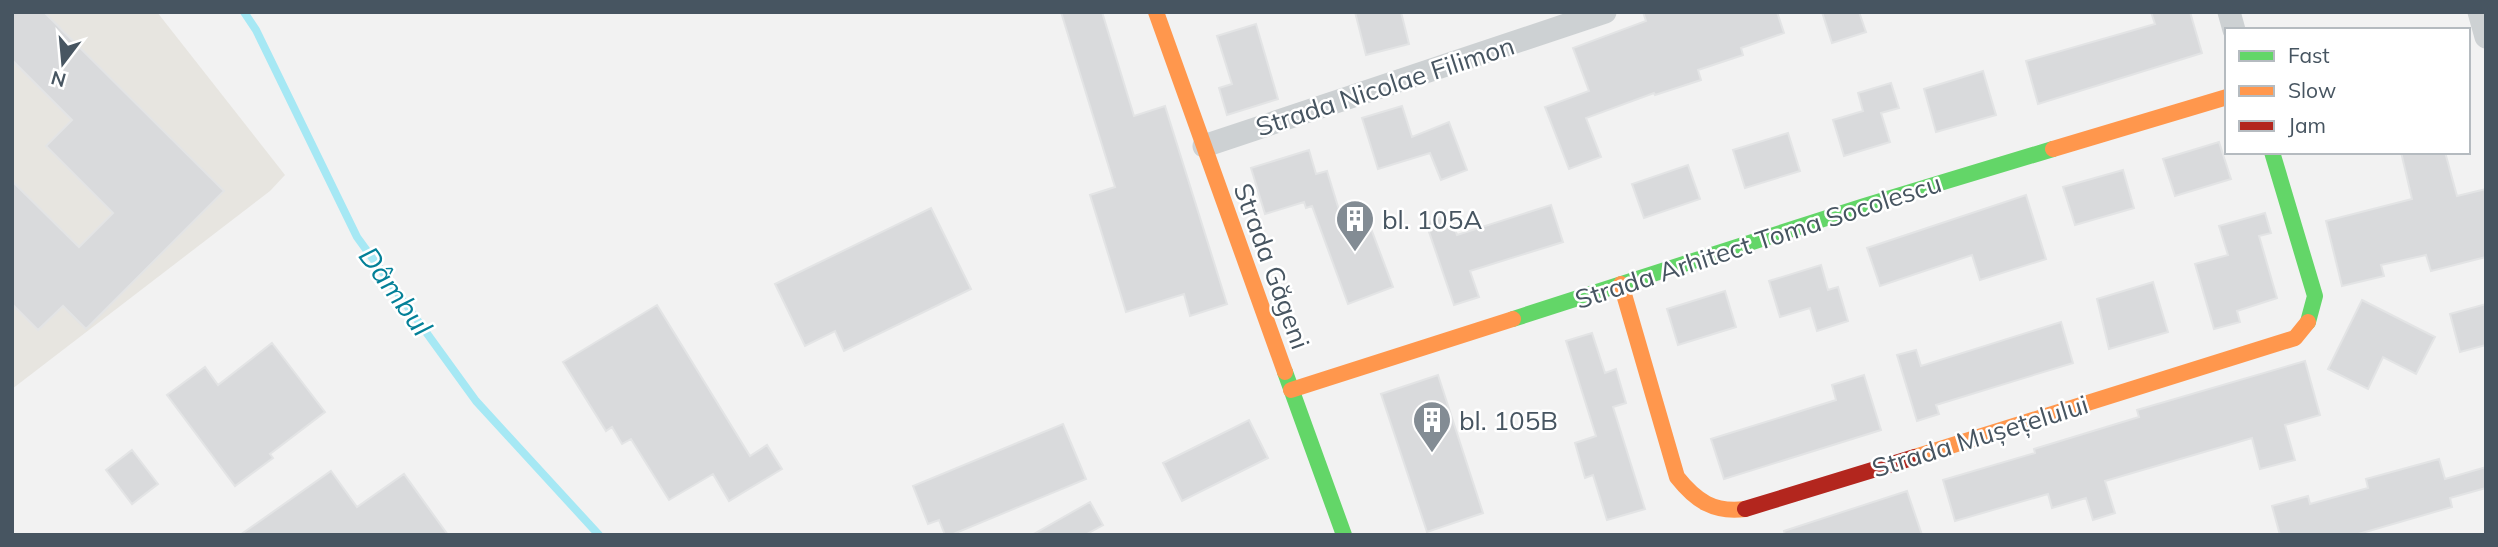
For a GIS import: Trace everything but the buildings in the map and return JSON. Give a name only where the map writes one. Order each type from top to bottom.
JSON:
[{"type":"street","name":"Strada Găgeni","points":[[1156,12],[1343,535]]},
{"type":"street","name":"Strada Nicolae Filimon","points":[[1204,146],[1605,12]]},
{"type":"street","name":"Strada Arhitect Toma Socolescu","points":[[1291,390],[1864,206],[2225,98]]},
{"type":"street","name":"Strada Mușețelului","points":[[1622,284],[1678,477],[1692,497],[1711,508],[1732,511],[1752,508],[2295,338],[2306,328],[2315,310],[2315,296],[2273,154]]},
{"type":"shaded area","points":[[12,12],[157,12],[285,175],[270,191],[12,389]]},
{"type":"waterway","name":"Dâmbul","points":[[244,12],[256,30],[357,237],[476,401],[599,535]]},
{"type":"traffic: fast","points":[[1513,319],[1864,206],[2053,149]]},
{"type":"traffic: fast","points":[[2273,154],[2315,296],[2308,322]]},
{"type":"traffic: fast","points":[[1285,372],[1344,535]]},
{"type":"traffic: slow","points":[[1156,12],[1285,372]]},
{"type":"traffic: slow","points":[[2053,149],[2225,98]]},
{"type":"traffic: slow","points":[[1621,284],[1677,477],[1691,493],[1706,504],[1724,509],[1745,509]]},
{"type":"traffic: slow","points":[[1291,390],[1513,319]]},
{"type":"traffic: slow","points":[[1915,457],[2295,338],[2308,322]]},
{"type":"traffic: jam","points":[[1745,509],[1915,457]]},
{"type":"place","name":"bl. 105A","points":[[1355,253]]},
{"type":"place","name":"bl. 105B","points":[[1432,454]]}]
